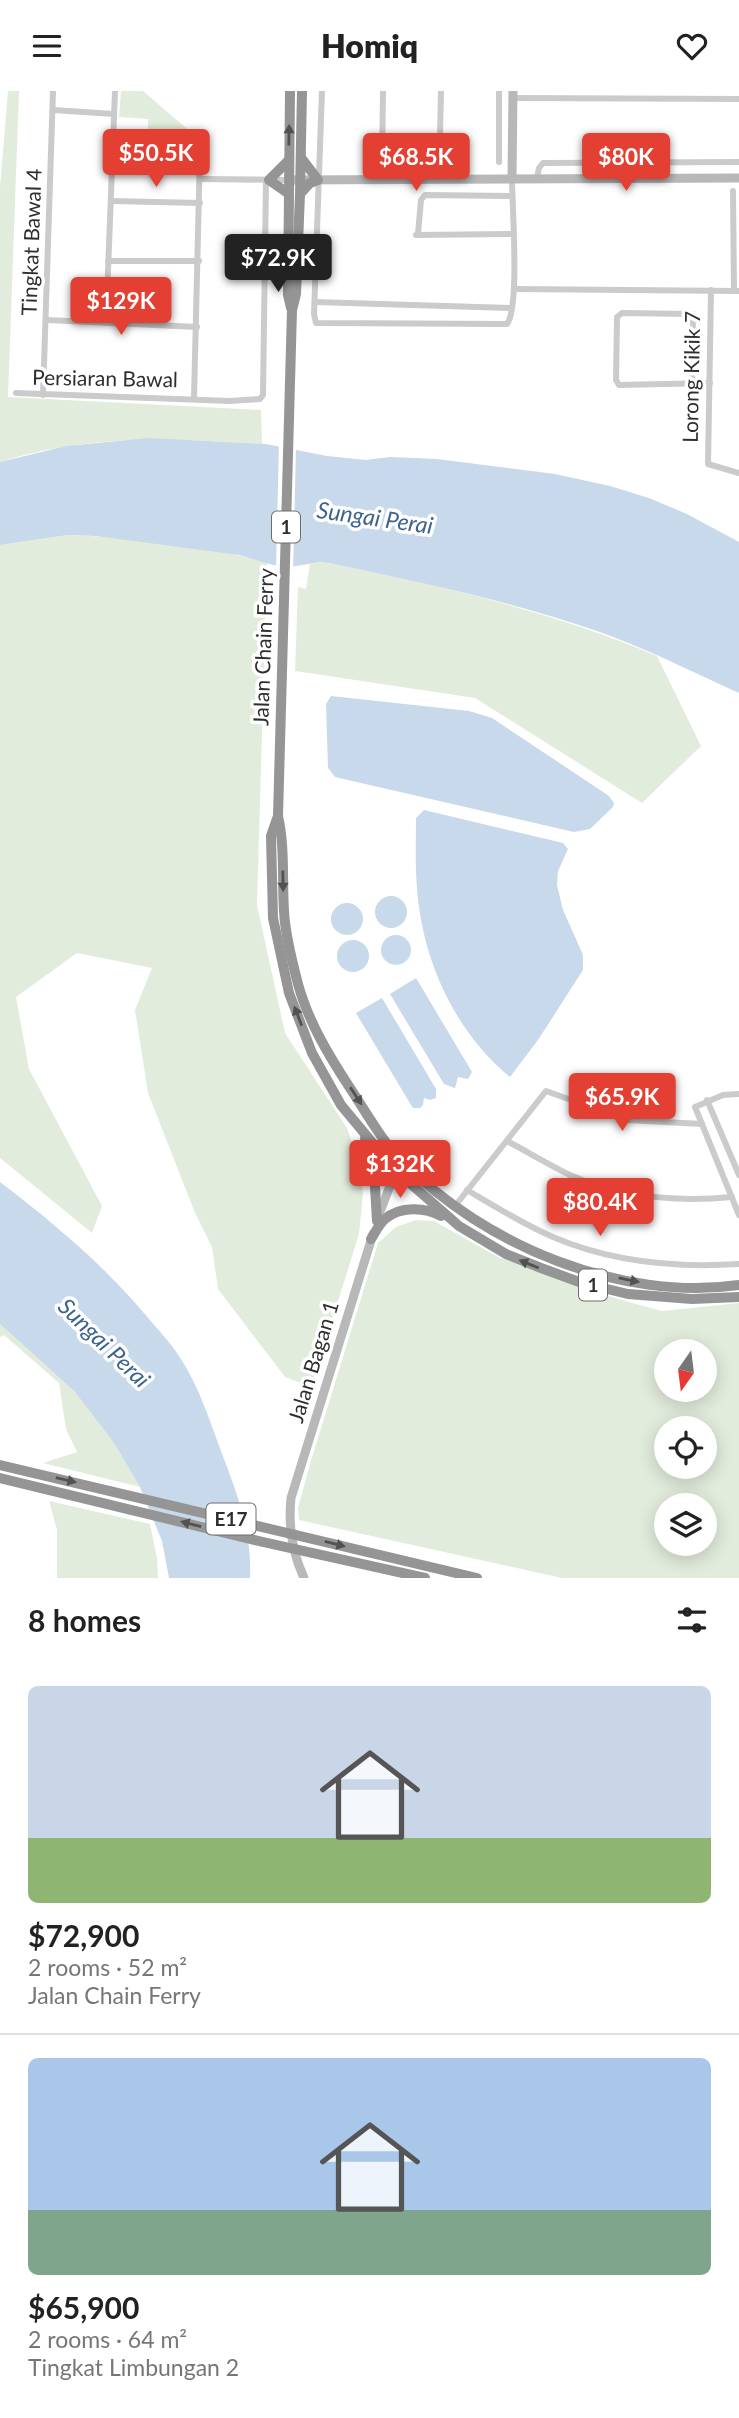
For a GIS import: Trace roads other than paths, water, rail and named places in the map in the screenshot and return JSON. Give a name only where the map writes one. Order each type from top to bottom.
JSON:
[{"type":"highway","name":"Jalan Chain Ferry","points":[[290,91],[289,160],[295,180]]},
{"type":"highway","name":"Jalan Chain Ferry","points":[[302,91],[301,156],[295,180],[288,295],[292,310],[278,816],[283,835],[284,913],[299,986],[326,1051],[398,1165],[482,1226],[522,1246],[612,1277],[677,1287],[739,1285]]},
{"type":"highway","points":[[289,160],[268,180],[295,194],[319,179],[305,165],[301,156]]},
{"type":"highway","name":"Jalan Chain Ferry","points":[[278,816],[271,836],[273,918],[289,993],[312,1053],[341,1105],[365,1135],[459,1226],[517,1259],[582,1283],[628,1294],[692,1299],[739,1297]]},
{"type":"highway","points":[[365,1135],[374,1170],[377,1221]]},
{"type":"highway","points":[[371,1239],[384,1220],[403,1210],[433,1212],[459,1226]]},
{"type":"highway","name":"E17","points":[[0,1465],[477,1578]]},
{"type":"highway","name":"E17","points":[[0,1478],[262,1542],[425,1578]]},
{"type":"street","name":"Tingkat Bawal 4","points":[[43,395],[53,91]]},
{"type":"street","points":[[106,323],[115,91]]},
{"type":"street","points":[[322,91],[316,323],[507,324],[514,289],[511,154],[513,94],[739,99]]},
{"type":"street","points":[[382,163],[383,91]]},
{"type":"street","points":[[439,179],[441,91]]},
{"type":"street","points":[[499,91],[499,162]]},
{"type":"street","points":[[53,110],[114,114]]},
{"type":"street","points":[[113,144],[195,147],[200,151],[194,398],[256,401],[263,395],[268,180]]},
{"type":"street","points":[[498,153],[511,154]]},
{"type":"street","points":[[537,178],[543,163],[739,162]]},
{"type":"street","points":[[680,178],[681,163]]},
{"type":"street","points":[[201,179],[739,178]]},
{"type":"street","points":[[514,289],[736,291],[733,191]]},
{"type":"street","points":[[512,196],[425,195],[421,200],[416,235],[513,234]]},
{"type":"street","points":[[111,201],[200,203]]},
{"type":"street","points":[[108,261],[199,261]]},
{"type":"street","name":"Lorong Kikik 7","points":[[711,291],[708,464],[739,473]]},
{"type":"street","points":[[315,302],[512,309]]},
{"type":"street","points":[[692,383],[693,314],[622,313],[617,317],[616,380],[619,385],[710,383]]},
{"type":"street","points":[[47,320],[197,327]]},
{"type":"street","name":"Persiaran Bawal","points":[[16,393],[194,398]]},
{"type":"street","points":[[455,1206],[546,1091],[627,1120],[702,1124]]},
{"type":"street","points":[[738,1210],[695,1107],[723,1095],[739,1094]]},
{"type":"street","points":[[707,1100],[739,1175]]},
{"type":"street","points":[[507,1141],[571,1175],[634,1194],[700,1200],[732,1197]]},
{"type":"street","name":"Jalan Bagan 1","points":[[304,1578],[294,1556],[291,1498],[371,1239],[398,1165]]},
{"type":"street","points":[[467,1190],[552,1236],[585,1248],[631,1260],[676,1265],[739,1264]]},
{"type":"water","name":"Sungai Perai","points":[[149,438],[266,444],[327,456],[366,460],[390,457],[437,459],[555,474],[610,486],[687,514],[739,542],[739,693],[633,645],[564,620],[463,593],[328,563],[290,567],[239,555],[96,536],[68,535],[0,545],[0,462],[66,446]]},
{"type":"water","points":[[331,696],[469,711],[492,718],[609,796],[614,803],[613,807],[590,829],[574,832],[335,777],[328,768],[326,704]]},
{"type":"water","points":[[424,810],[563,843],[568,849],[558,871],[557,885],[563,910],[583,955],[583,970],[538,1040],[510,1077],[490,1059],[457,1016],[434,967],[420,915],[416,879],[416,818]]},
{"type":"water","points":[[391,896],[402,901],[407,912],[402,923],[391,928],[380,923],[375,912],[380,901]]},
{"type":"water","points":[[347,903],[358,908],[363,919],[358,930],[347,935],[336,930],[331,919],[336,908]]},
{"type":"water","points":[[396,935],[407,939],[411,950],[407,961],[396,965],[385,961],[381,950],[385,939]]},
{"type":"water","points":[[353,940],[364,945],[369,956],[364,967],[353,972],[342,967],[337,956],[342,945]]},
{"type":"water","points":[[416,978],[472,1072],[468,1079],[458,1077],[455,1088],[444,1084],[390,994]]},
{"type":"water","points":[[382,998],[436,1089],[436,1098],[424,1098],[420,1108],[413,1108],[356,1013]]},
{"type":"water","name":"Sungai Perai","points":[[0,1182],[97,1263],[179,1356],[193,1380],[230,1474],[247,1532],[250,1578],[169,1578],[162,1541],[140,1487],[114,1443],[75,1392],[0,1324]]}]
